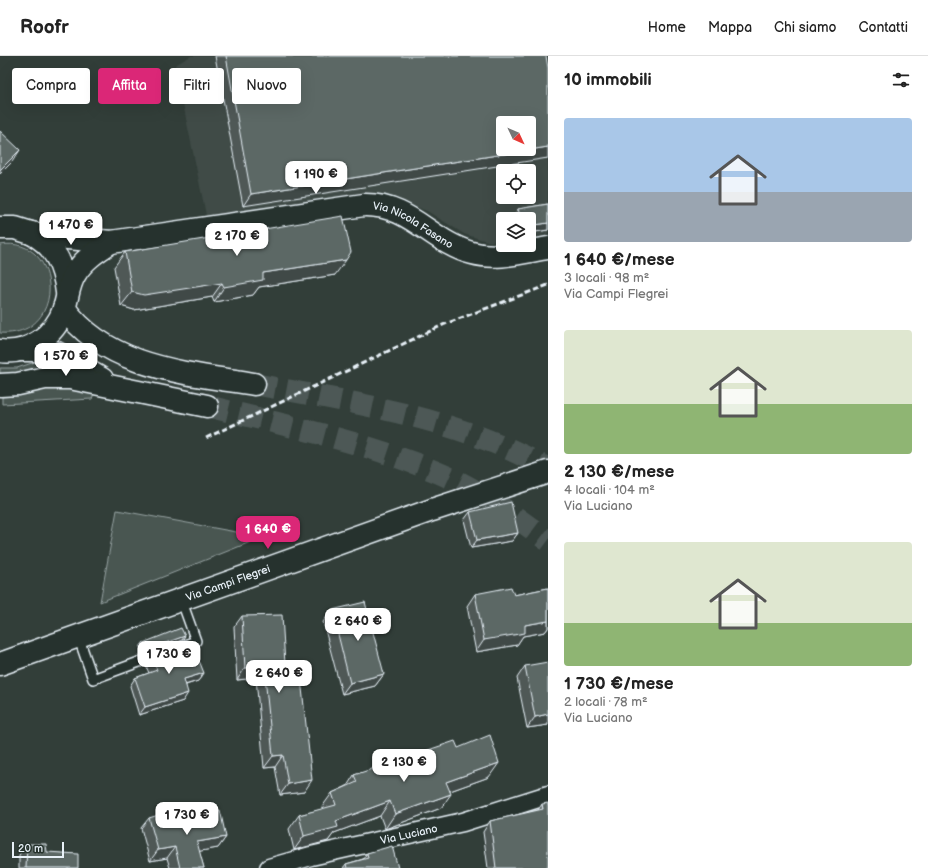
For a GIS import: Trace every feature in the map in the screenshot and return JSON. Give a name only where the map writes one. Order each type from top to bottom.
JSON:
[{"type":"street","name":"Via Nicola Fasano","points":[[111,242],[376,204],[400,212],[449,243],[472,253],[496,256],[548,248]]},
{"type":"street","points":[[0,228],[15,228],[31,233],[111,242]]},
{"type":"street","points":[[31,233],[47,244],[58,258],[65,274],[66,300],[76,324],[93,339],[105,347],[162,368],[254,384]]},
{"type":"street","points":[[10,351],[35,344],[48,334],[58,322],[74,274],[91,255],[111,242]]},
{"type":"street","points":[[10,351],[46,350],[57,353],[115,387]]},
{"type":"street","points":[[0,385],[57,377],[208,406]]},
{"type":"street","name":"Via Campi Flegrei","points":[[0,664],[439,508],[548,472]]},
{"type":"street","name":"Via Luciano","points":[[269,868],[311,856],[462,822],[548,795]]},
{"type":"lane","points":[[78,636],[93,679],[196,640],[181,600]]},
{"type":"shaded area","points":[[191,56],[548,56],[548,234],[536,237],[536,212],[496,212],[496,242],[490,242],[464,234],[427,211],[380,194],[207,220],[183,104],[224,104],[224,68],[176,68],[175,65]]},
{"type":"shaded area","points":[[0,245],[21,246],[36,255],[45,269],[49,287],[47,304],[38,320],[22,330],[0,333]]},
{"type":"shaded area","points":[[41,360],[47,360],[68,369],[0,376],[0,368],[17,368]]},
{"type":"shaded area","points":[[60,386],[94,393],[92,399],[2,404],[2,397],[16,396]]},
{"type":"shaded area","points":[[117,510],[263,537],[100,602]]},
{"type":"building","points":[[226,56],[546,56],[548,68],[548,147],[536,149],[536,116],[496,116],[496,155],[251,194],[235,104],[301,104],[301,68],[232,68],[232,89]]},
{"type":"building","points":[[0,131],[20,150],[0,170]]},
{"type":"building","points":[[548,204],[548,223],[536,225],[536,212],[519,212],[518,209]]},
{"type":"building","points":[[343,216],[351,252],[346,260],[263,273],[263,280],[224,287],[222,283],[144,295],[132,292],[125,252]]},
{"type":"building","points":[[511,502],[518,533],[477,540],[470,512]]},
{"type":"building","points":[[511,587],[514,595],[548,588],[548,621],[525,625],[525,633],[484,640],[475,594]]},
{"type":"building","points":[[365,602],[384,674],[350,683],[332,610]]},
{"type":"building","points":[[282,615],[286,681],[301,679],[312,780],[288,784],[283,755],[273,756],[264,667],[245,668],[242,616]]},
{"type":"building","points":[[181,628],[185,636],[145,650],[143,643]]},
{"type":"building","points":[[192,643],[204,673],[184,679],[188,693],[145,707],[135,678],[157,670],[152,657]]},
{"type":"building","points":[[548,662],[548,714],[535,717],[525,666]]},
{"type":"building","points":[[490,735],[499,763],[446,782],[451,794],[395,814],[390,801],[336,821],[338,827],[304,836],[299,815],[336,805],[332,793],[357,782],[354,775],[455,741],[458,748]]},
{"type":"building","points":[[548,803],[548,868],[496,868],[490,821],[543,809],[542,804]]},
{"type":"building","points":[[220,810],[226,837],[197,842],[204,868],[180,868],[175,847],[158,850],[149,818],[168,812],[171,823]]},
{"type":"building","points":[[27,844],[46,844],[47,852],[78,854],[78,868],[26,868]]},
{"type":"building","points":[[392,846],[398,868],[347,868],[346,864],[368,858],[367,853]]},
{"type":"tunnel","points":[[254,384],[405,414],[442,424],[478,436],[514,451],[548,469]]},
{"type":"tunnel","points":[[207,406],[336,438],[399,457],[459,482],[494,502],[548,541]]},
{"type":"railway","points":[[206,438],[445,324],[548,285]]}]
